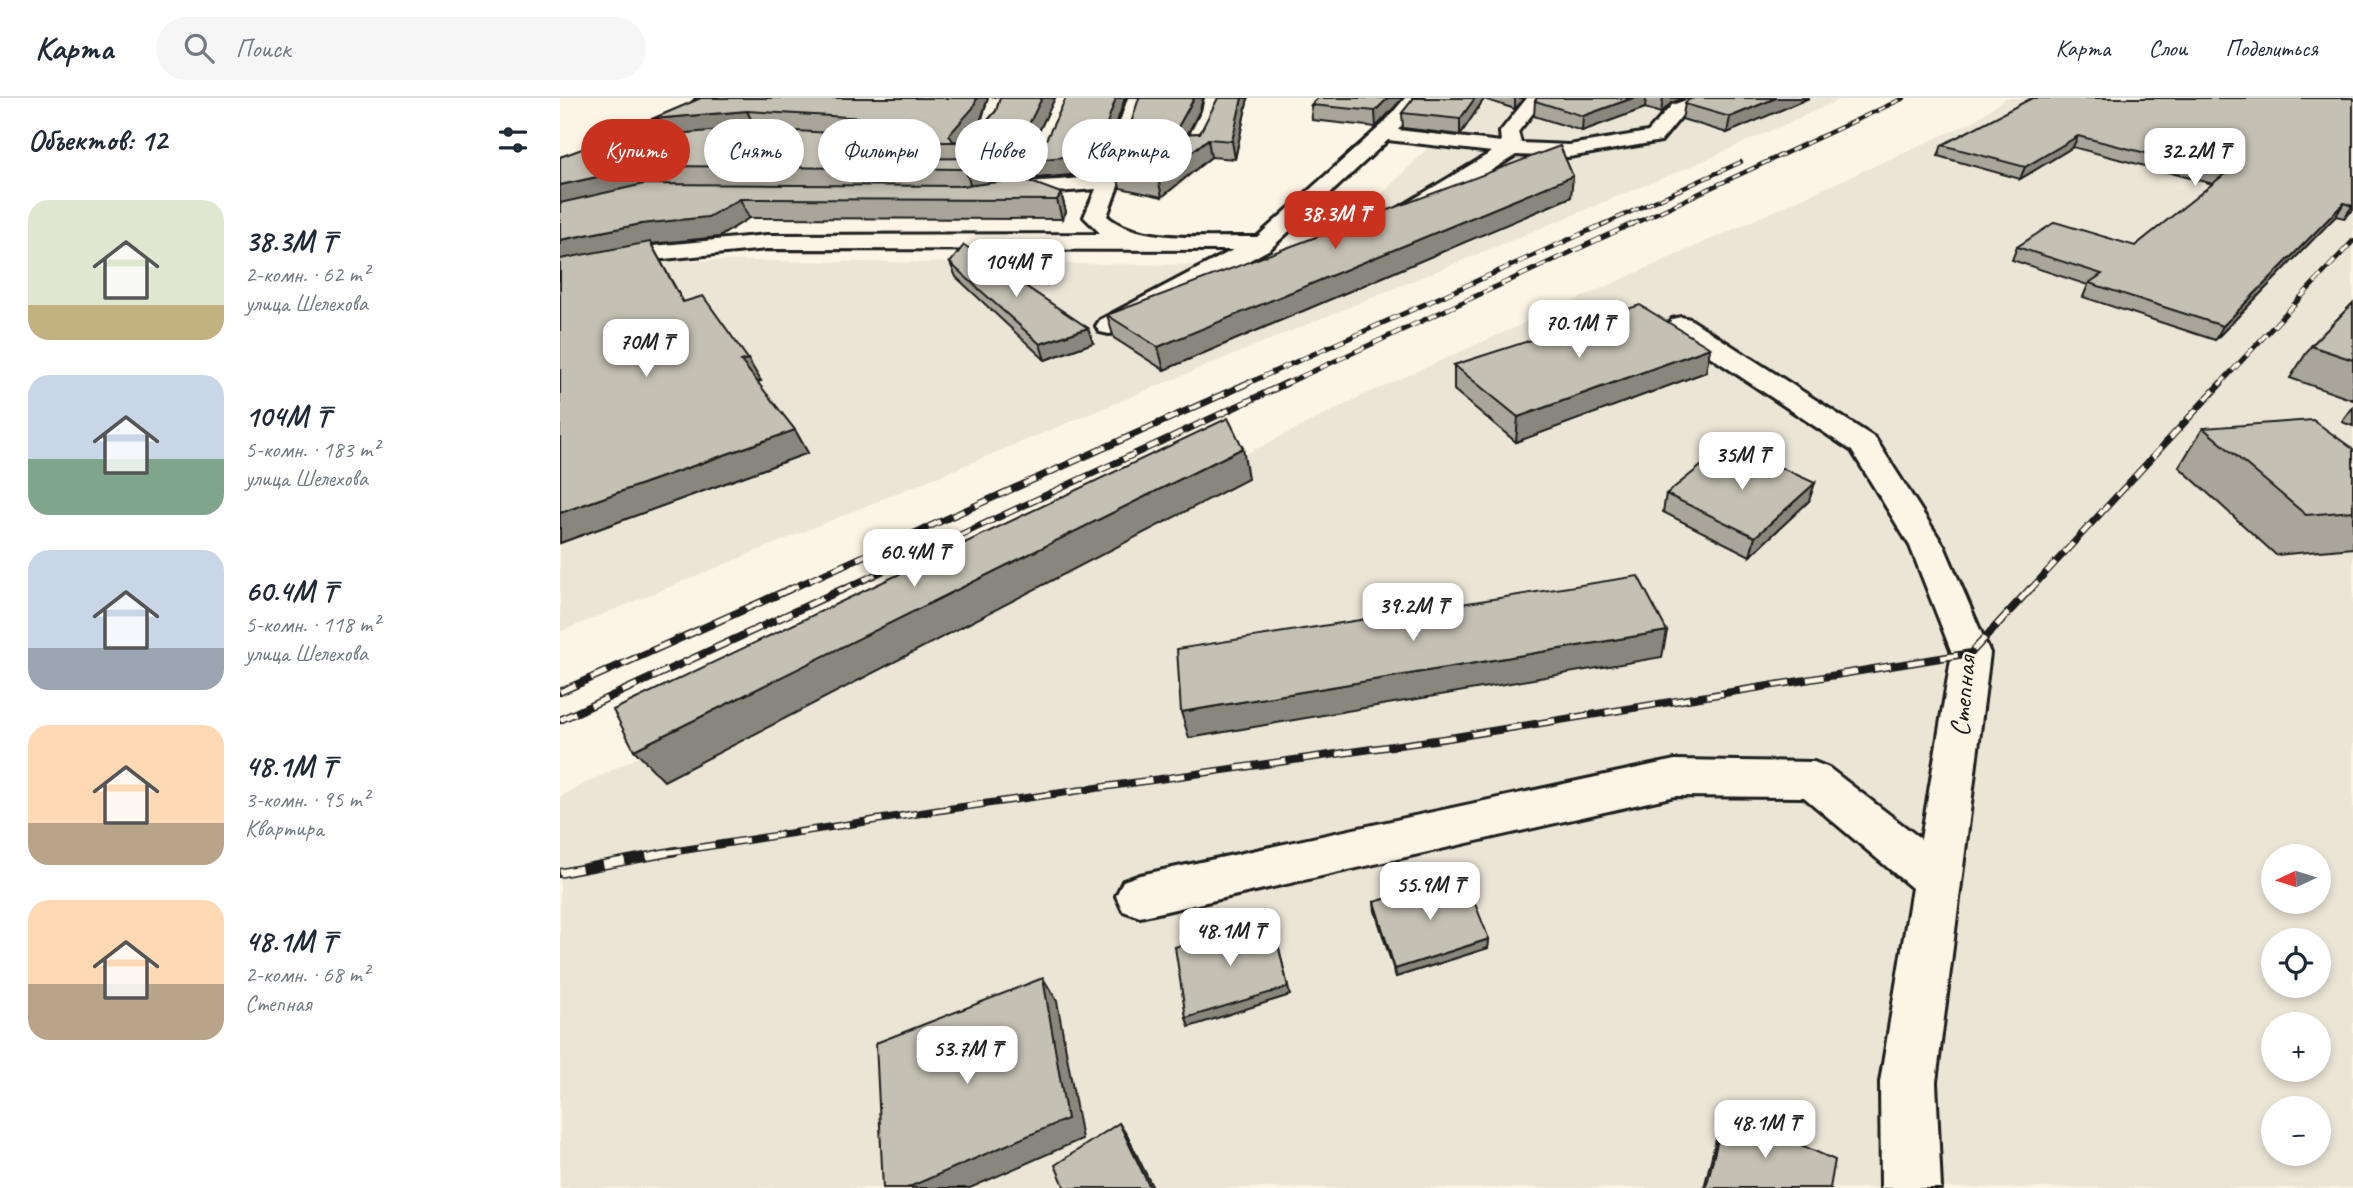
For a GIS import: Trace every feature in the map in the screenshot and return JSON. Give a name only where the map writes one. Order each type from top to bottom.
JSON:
[{"type":"street","points":[[674,119],[697,108],[708,98]]},
{"type":"street","points":[[991,119],[998,98]]},
{"type":"street","points":[[1130,119],[1137,98]]},
{"type":"street","points":[[1194,146],[1211,111],[1214,98]]},
{"type":"street","points":[[1110,326],[1262,244],[1384,134],[1415,98]]},
{"type":"street","points":[[1512,149],[1509,132],[1536,98]]},
{"type":"street","points":[[1384,134],[1512,149],[1569,151],[1654,137],[1678,109],[1709,98]]},
{"type":"street","points":[[1400,217],[1512,149]]},
{"type":"street","points":[[560,164],[581,158]]},
{"type":"street","points":[[949,169],[955,168]]},
{"type":"street","points":[[1026,182],[1031,188],[1077,205],[1108,229],[1139,241]]},
{"type":"street","points":[[971,197],[1091,182]]},
{"type":"street","points":[[1095,217],[1109,182]]},
{"type":"street","points":[[560,272],[653,253],[766,242],[1244,241],[1262,244]]},
{"type":"street","name":"Степная","points":[[1681,325],[1864,445],[1927,546],[1971,653],[1908,1082],[1911,1188]]},
{"type":"street","points":[[1140,895],[1675,778],[1814,780],[1938,881]]},
{"type":"shaded area","points":[[1479,98],[1843,98],[1699,163],[560,632],[560,282],[643,260],[1206,265],[1332,243]]},
{"type":"shaded area","points":[[2006,98],[2353,98],[2353,1188],[560,1188],[560,796],[1362,396],[1972,122]]},
{"type":"building","points":[[701,98],[977,98],[973,108],[963,119],[955,119],[955,128],[949,135],[955,142],[941,142],[941,119],[882,119],[747,111],[652,119]]},
{"type":"building","points":[[1000,98],[1042,98],[1032,119],[989,119],[996,111]]},
{"type":"building","points":[[1066,98],[1116,98],[1108,119],[1062,119],[1062,157],[1048,159],[1048,136]]},
{"type":"building","points":[[1139,98],[1194,98],[1182,119],[1132,119]]},
{"type":"building","points":[[1218,98],[1242,98],[1232,141],[1208,139],[1192,151],[1192,133],[1200,133]]},
{"type":"building","points":[[1318,98],[1388,98],[1375,111],[1311,105]]},
{"type":"building","points":[[1414,98],[1475,98],[1460,119],[1402,113]]},
{"type":"building","points":[[1537,98],[1633,98],[1583,116],[1535,101]]},
{"type":"building","points":[[1694,98],[1776,98],[1730,117],[1685,104]]},
{"type":"building","points":[[2032,98],[2353,98],[2353,205],[2344,203],[2223,326],[2089,283],[2102,274],[2017,247],[2055,222],[2135,246],[2226,173],[2078,136],[2025,167],[1942,145]]},
{"type":"building","points":[[804,131],[818,132],[818,168],[804,167]]},
{"type":"building","points":[[704,132],[704,166],[690,166],[690,133]]},
{"type":"building","points":[[1560,146],[1573,176],[1158,347],[1107,315]]},
{"type":"building","points":[[581,149],[581,180],[560,185],[560,157]]},
{"type":"building","points":[[941,158],[955,158],[955,169],[941,169]]},
{"type":"building","points":[[1031,182],[1061,193],[1057,200],[740,199],[708,217],[641,224],[560,240],[560,203],[644,184],[965,186]]},
{"type":"building","points":[[650,242],[683,302],[703,296],[748,359],[741,361],[795,430],[560,513],[560,259]]},
{"type":"building","points":[[964,245],[1088,328],[1040,344],[950,263]]},
{"type":"building","points":[[2353,303],[2353,360],[2311,346]]},
{"type":"building","points":[[1640,305],[1710,348],[1518,417],[1454,365]]},
{"type":"building","points":[[1228,418],[1243,448],[634,750],[613,710]]},
{"type":"building","points":[[2313,420],[2353,449],[2353,511],[2306,515],[2203,428]]},
{"type":"building","points":[[1744,451],[1815,483],[1755,537],[1666,494],[1706,462],[1722,470]]},
{"type":"building","points":[[1638,576],[1667,631],[1181,712],[1177,649]]},
{"type":"building","points":[[1464,876],[1489,939],[1395,969],[1374,902]]},
{"type":"building","points":[[1272,919],[1288,987],[1186,1018],[1175,947]]},
{"type":"building","points":[[1043,978],[1067,1119],[907,1188],[883,1188],[876,1043]]},
{"type":"building","points":[[1725,1111],[1835,1160],[1830,1188],[1706,1188]]},
{"type":"building","points":[[1119,1123],[1150,1188],[1065,1188],[1055,1165]]},
{"type":"railway","points":[[1631,225],[1904,98]]},
{"type":"railway","points":[[1602,225],[1741,162]]},
{"type":"railway","points":[[1244,385],[1606,223]]},
{"type":"railway","points":[[1283,385],[1634,223]]},
{"type":"railway","points":[[2219,385],[2353,241]]},
{"type":"railway","points":[[786,591],[1248,383]]},
{"type":"railway","points":[[840,591],[1287,383]]},
{"type":"railway","points":[[2029,591],[2221,383]]},
{"type":"railway","points":[[560,692],[790,589]]},
{"type":"railway","points":[[560,720],[843,589]]},
{"type":"railway","points":[[672,852],[934,811],[1449,738],[1971,653],[2030,589]]},
{"type":"railway","points":[[560,873],[672,852]]},
{"type":"railway","points":[[664,853],[672,852]]}]
